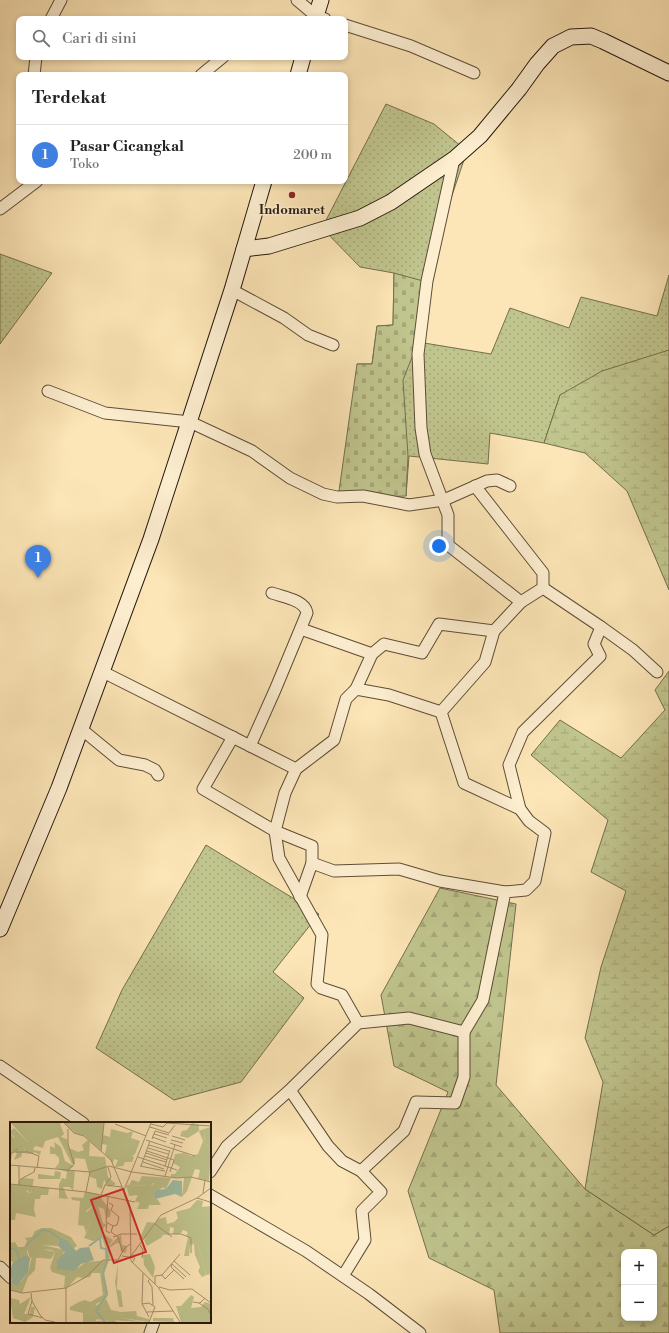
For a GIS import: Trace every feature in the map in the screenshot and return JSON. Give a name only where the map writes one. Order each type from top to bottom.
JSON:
[{"type":"main road","points":[[317,16],[321,0]]},
{"type":"main road","points":[[244,249],[269,246],[360,218],[392,202],[454,159],[480,136],[553,46],[572,37],[590,36],[669,73]]},
{"type":"main road","points":[[299,72],[302,60]]},
{"type":"main road","points":[[0,929],[58,788],[103,672],[151,539],[232,290],[263,184]]},
{"type":"street","points":[[53,16],[61,0]]},
{"type":"street","points":[[297,0],[314,16]]},
{"type":"street","points":[[348,26],[411,46],[474,73]]},
{"type":"street","points":[[34,72],[36,60]]},
{"type":"street","points":[[205,72],[219,60]]},
{"type":"street","points":[[454,159],[427,281],[418,354],[421,428],[425,454],[444,500],[448,515],[448,545],[521,602]]},
{"type":"street","points":[[0,209],[33,184]]},
{"type":"street","points":[[232,290],[284,318],[308,335],[332,345]]},
{"type":"street","points":[[48,391],[106,413],[190,422],[252,451],[290,478],[323,494],[337,497],[363,496],[409,505],[444,500],[487,481],[497,480],[510,486]]},
{"type":"street","points":[[476,486],[543,573],[543,588]]},
{"type":"street","points":[[441,712],[485,662],[494,631],[521,602],[543,588]]},
{"type":"street","points":[[543,588],[633,650],[657,672]]},
{"type":"street","points":[[250,746],[308,612],[303,604],[272,593]]},
{"type":"street","points":[[358,1023],[342,995],[321,988],[317,984],[322,935],[279,858],[275,831],[285,793],[296,769],[334,740],[346,699],[356,689],[372,654],[384,644],[422,653],[439,624],[494,631]]},
{"type":"street","points":[[312,863],[334,871],[399,869],[440,881],[504,892],[526,890],[535,881],[545,833],[529,821],[520,809],[509,765],[523,732],[600,656],[594,644],[601,627]]},
{"type":"street","points":[[301,629],[372,654]]},
{"type":"street","points":[[103,672],[296,769]]},
{"type":"street","points":[[356,689],[389,695],[441,712]]},
{"type":"street","points":[[441,712],[464,783],[520,809]]},
{"type":"street","points":[[80,728],[119,760],[145,765],[155,770],[158,775]]},
{"type":"street","points":[[233,737],[203,789],[275,831],[312,846],[312,863],[300,897]]},
{"type":"street","points":[[361,1171],[404,1131],[416,1102],[456,1103],[464,1077],[464,1032],[483,1000],[504,892]]},
{"type":"street","points":[[211,1170],[227,1146],[292,1088],[358,1023],[409,1018],[464,1032]]},
{"type":"street","points":[[0,1066],[82,1122]]},
{"type":"street","points":[[292,1088],[292,1093],[328,1146],[342,1161],[361,1171],[381,1192],[362,1210],[365,1240],[343,1276]]},
{"type":"street","points":[[211,1196],[306,1251],[370,1294],[420,1333]]},
{"type":"street","points":[[0,1267],[10,1277]]},
{"type":"street","points":[[150,1333],[154,1323]]},
{"type":"green space","points":[[386,104],[434,124],[467,151],[423,281],[418,342],[491,354],[510,308],[569,328],[581,297],[657,316],[669,275],[669,350],[560,395],[544,443],[490,433],[488,464],[409,456],[406,496],[357,364],[372,364],[377,326],[393,325],[394,273],[360,267],[322,228],[345,184],[348,184],[348,178]]},
{"type":"green space","points":[[0,254],[52,273],[0,344]]},
{"type":"green space","points":[[394,273],[423,281],[418,342],[403,380],[408,456],[406,496],[338,498],[357,364],[372,364],[377,326],[393,325]]},
{"type":"green space","points":[[669,350],[669,590],[627,491],[585,453],[544,443],[560,395],[602,371]]},
{"type":"green space","points":[[669,671],[669,1226],[654,1235],[585,1189],[603,1082],[585,1038],[601,967],[626,891],[591,872],[608,820],[531,755],[560,720],[621,758],[665,710],[655,690]]},
{"type":"green space","points":[[206,845],[319,914],[273,972],[304,998],[241,1082],[174,1100],[96,1048],[122,990]]},
{"type":"green space","points":[[440,888],[516,904],[496,1085],[585,1189],[654,1235],[669,1226],[669,1333],[500,1333],[494,1290],[429,1258],[408,1191],[448,1092],[394,1066],[381,995]]},
{"type":"place","name":"Indomaret","points":[[292,195]]},
{"type":"place","name":"Pasar Cicangkal","points":[[38,578]]}]
